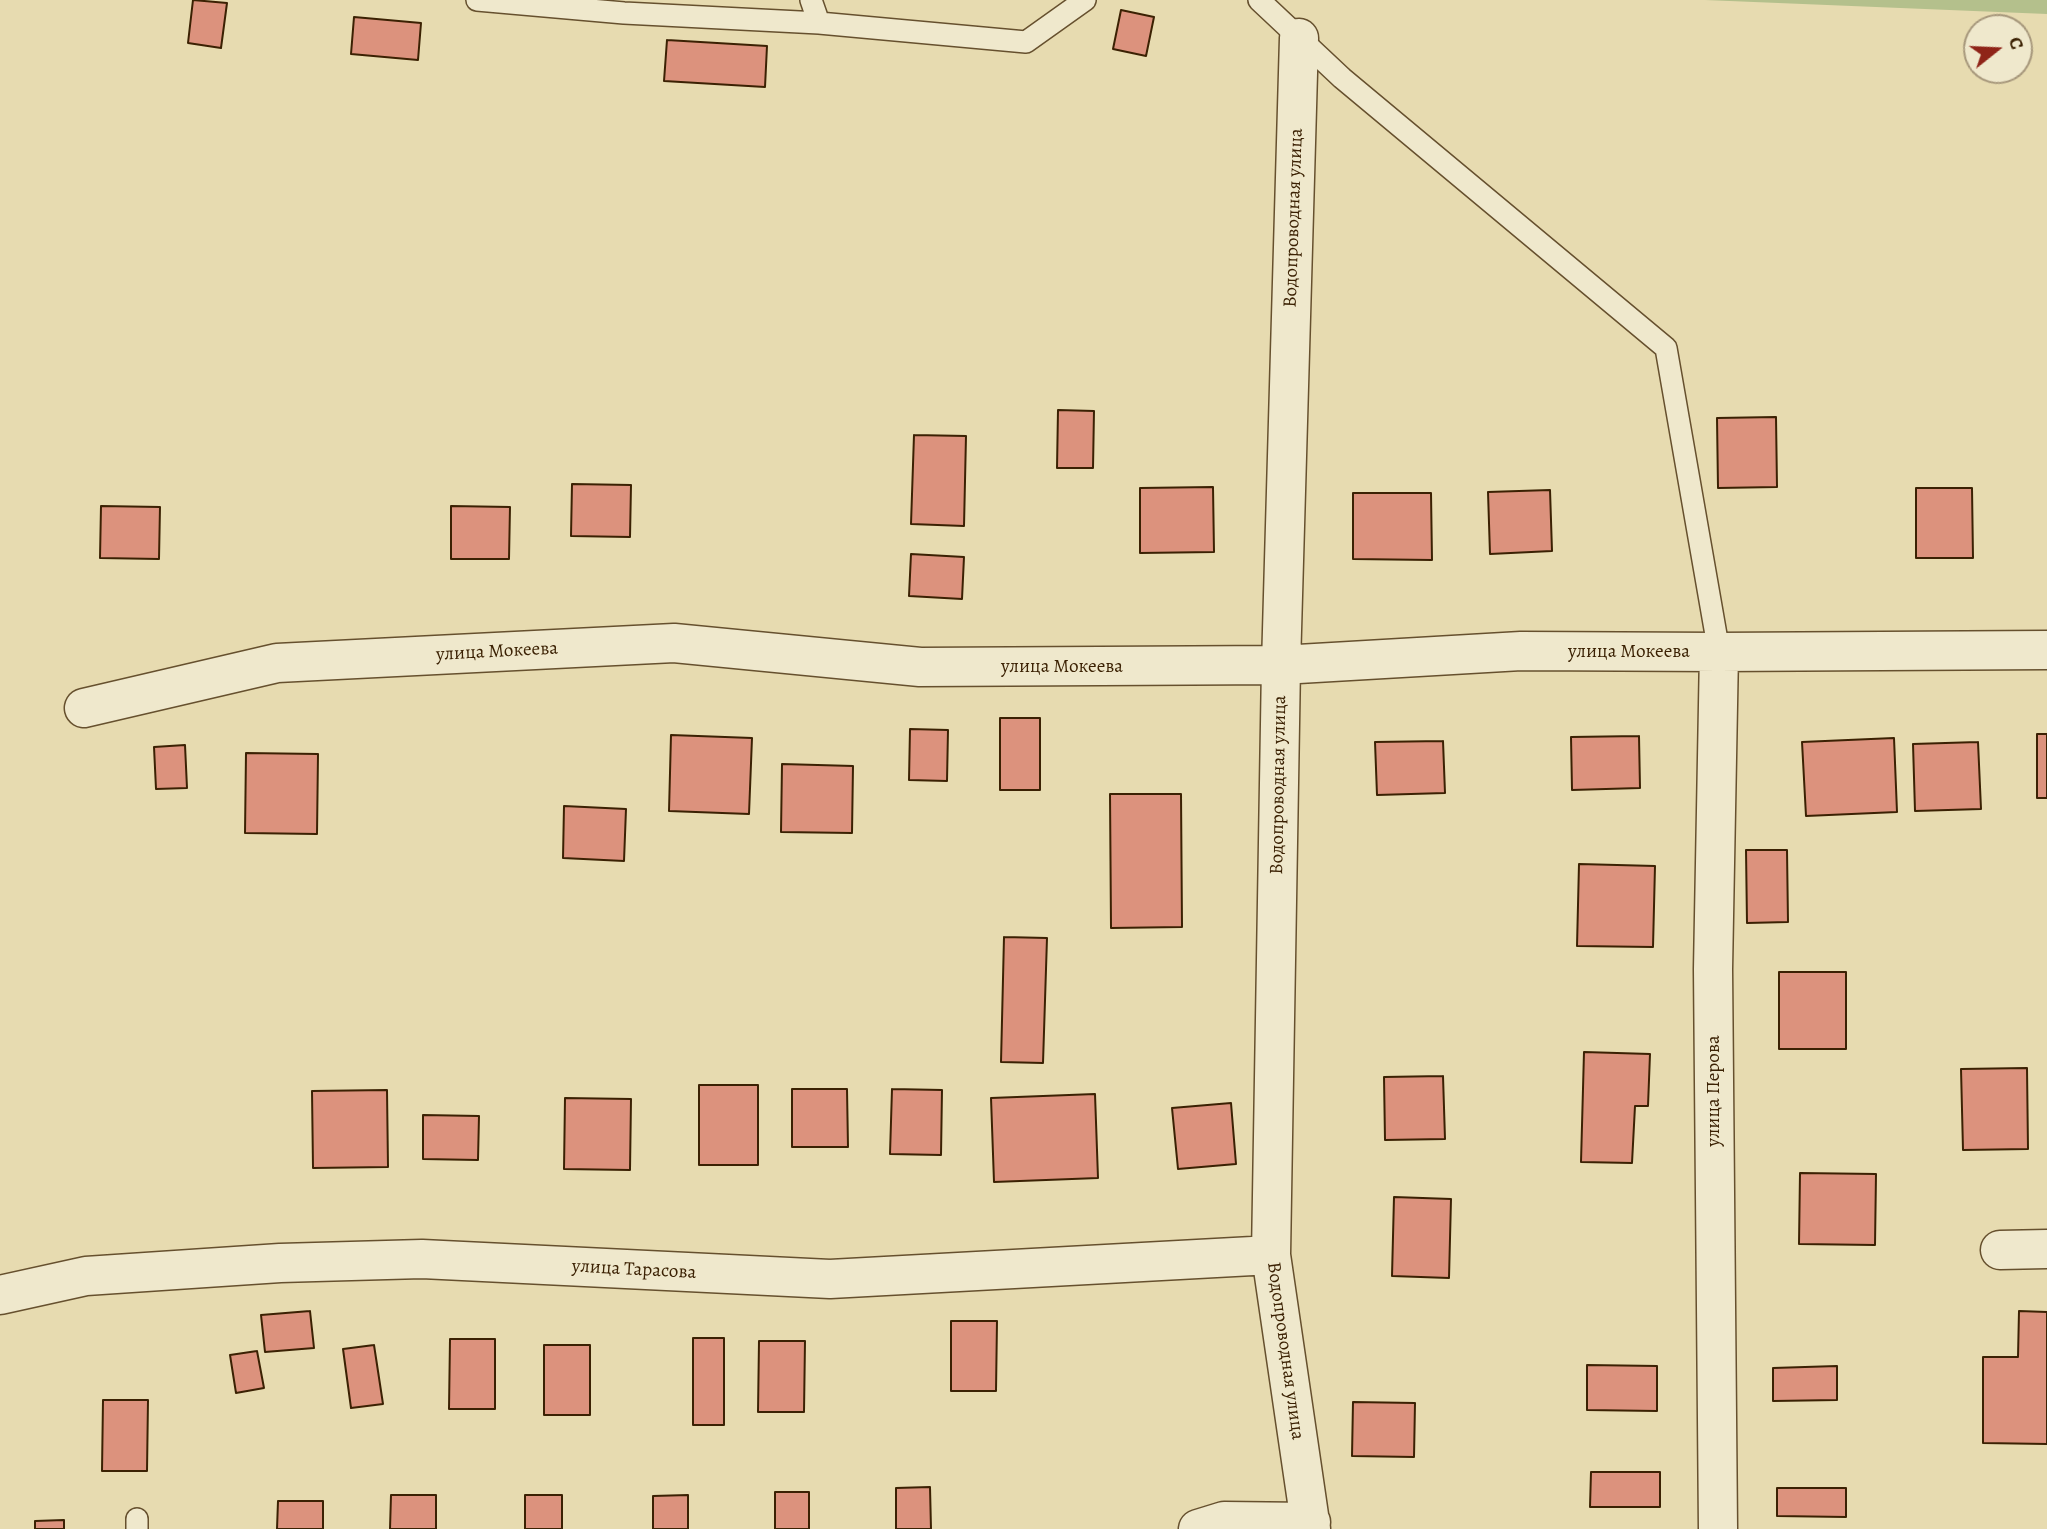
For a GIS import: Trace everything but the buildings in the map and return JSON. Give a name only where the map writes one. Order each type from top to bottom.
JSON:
[{"type":"street","name":"Водопроводная улица","points":[[1299,38],[1281,666],[1270,1255],[1311,1526]]},
{"type":"street","name":"улица Мокеева","points":[[84,708],[277,663],[674,643],[920,667],[1281,666],[1521,651],[2047,650]]},
{"type":"street","name":"улица Перова","points":[[1718,1529],[1713,970],[1719,652]]},
{"type":"street","points":[[2000,1250],[2047,1249]]},
{"type":"street","name":"улица Тарасова","points":[[0,1295],[86,1276],[280,1263],[422,1259],[830,1279],[1270,1255]]},
{"type":"street","points":[[1198,1529],[1224,1521],[1311,1526]]},
{"type":"lane","points":[[477,0],[620,6],[1026,42],[1085,0]]},
{"type":"lane","points":[[811,0],[819,23]]},
{"type":"lane","points":[[1259,0],[1342,78],[1666,348],[1719,652]]},
{"type":"green space","points":[[1705,0],[2047,0],[2047,14]]}]
